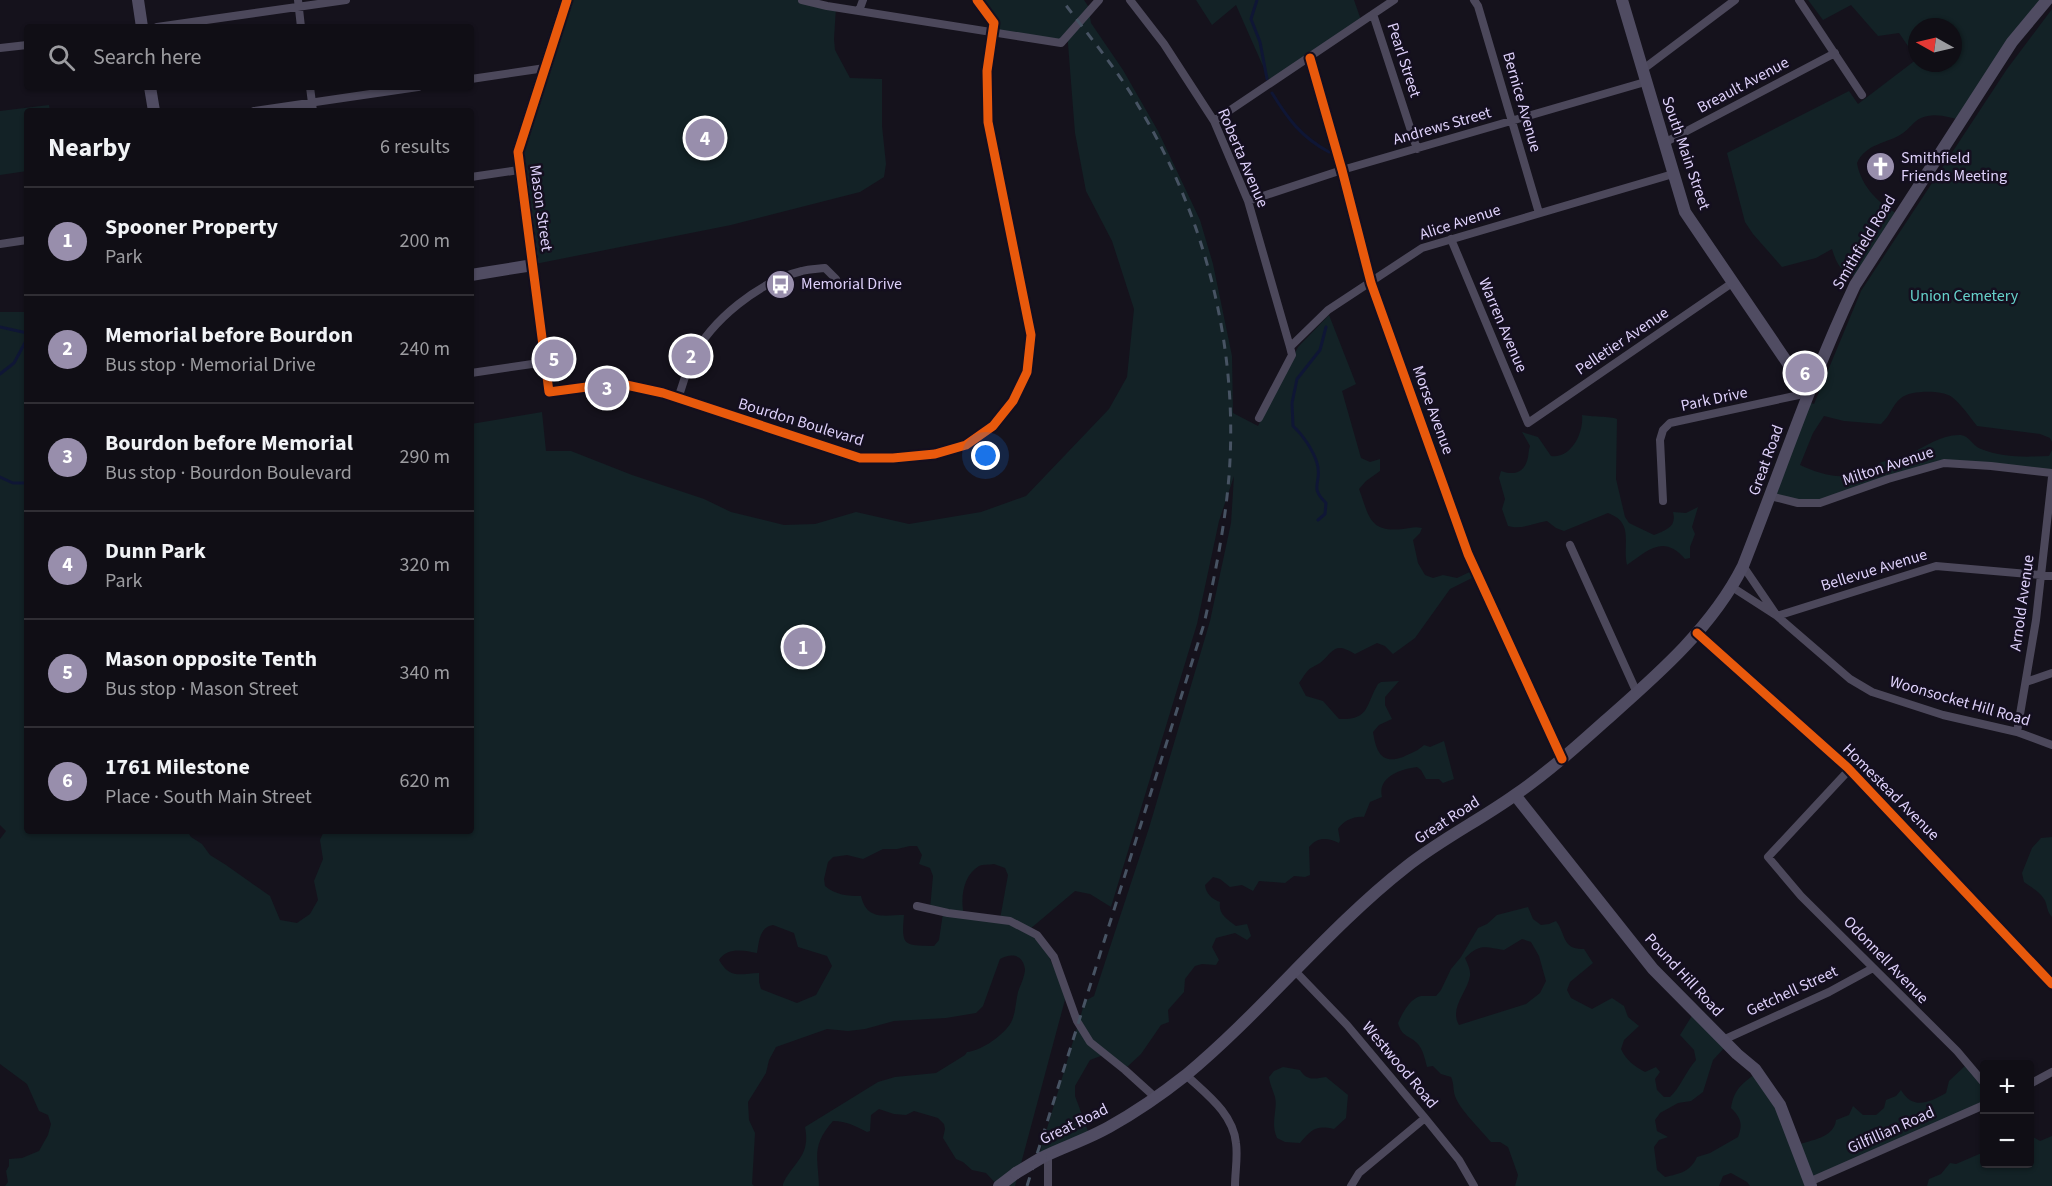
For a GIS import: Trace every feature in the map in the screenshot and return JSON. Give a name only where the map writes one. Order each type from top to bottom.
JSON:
[{"type":"main road","points":[[138,0],[142,24]]},
{"type":"main road","name":"Mason Street","points":[[533,265],[518,152],[567,0]]},
{"type":"main road","name":"South Main Street","points":[[1622,0],[1685,212],[1809,393]]},
{"type":"main road","name":"Smithfield Road","points":[[1809,393],[1855,285],[2012,42],[2047,0]]},
{"type":"main road","points":[[150,90],[154,108]]},
{"type":"main road","points":[[474,274],[533,265]]},
{"type":"main road","name":"Great Road","points":[[999,1186],[1045,1156],[1108,1128],[1186,1075],[1225,1040],[1369,897],[1408,865],[1515,795],[1562,759],[1637,693],[1697,633],[1732,587],[1743,566],[1809,393]]},
{"type":"main road","name":"Pound Hill Road","points":[[1515,795],[1653,969],[1755,1069],[1779,1105],[1810,1184]]},
{"type":"street","points":[[175,24],[298,3],[346,0]]},
{"type":"street","points":[[802,0],[1061,43],[1099,0]]},
{"type":"street","points":[[859,11],[863,0]]},
{"type":"street","points":[[977,0],[994,22],[992,33]]},
{"type":"street","name":"Roberta Avenue","points":[[1130,0],[1164,44],[1214,121],[1248,201],[1290,346]]},
{"type":"street","points":[[1214,121],[1394,0]]},
{"type":"street","name":"Bernice Avenue","points":[[1474,0],[1478,6],[1539,213]]},
{"type":"street","points":[[1644,76],[1735,0]]},
{"type":"street","points":[[1799,0],[1862,95]]},
{"type":"street","points":[[298,3],[302,24]]},
{"type":"street","name":"Pearl Street","points":[[1373,14],[1417,149]]},
{"type":"street","name":"Bourdon Boulevard","points":[[549,392],[617,383],[678,398],[860,458],[894,458],[935,454],[966,445],[993,426],[1012,401],[1027,372],[1031,335],[988,122],[987,71],[992,33]]},
{"type":"street","points":[[0,48],[24,45]]},
{"type":"street","name":"Breault Avenue","points":[[1664,143],[1835,53]]},
{"type":"street","name":"Morse Avenue","points":[[1310,58],[1371,282],[1468,554],[1562,759]]},
{"type":"street","points":[[474,79],[545,68]]},
{"type":"street","name":"Andrews Street","points":[[1248,201],[1342,170],[1512,121],[1644,76]]},
{"type":"street","points":[[310,90],[312,107],[402,90]]},
{"type":"street","points":[[474,177],[519,170]]},
{"type":"street","name":"Alice Avenue","points":[[1290,346],[1328,310],[1422,248],[1673,174]]},
{"type":"street","name":"Warren Avenue","points":[[1451,239],[1528,423]]},
{"type":"street","points":[[0,244],[24,240]]},
{"type":"street","name":"Mason Street","points":[[533,265],[549,392]]},
{"type":"street","points":[[678,398],[693,358],[714,327],[740,302],[769,284],[801,271],[825,268],[836,279]]},
{"type":"street","name":"Pelletier Avenue","points":[[1528,423],[1732,283]]},
{"type":"street","points":[[1259,418],[1292,355],[1290,346]]},
{"type":"street","points":[[474,373],[546,362]]},
{"type":"street","name":"Park Drive","points":[[1663,501],[1660,440],[1663,430],[1670,423],[1809,393]]},
{"type":"street","name":"Milton Avenue","points":[[1770,496],[1798,502],[1820,503],[1888,479],[1944,463],[2052,472]]},
{"type":"street","name":"Arnold Avenue","points":[[2017,732],[2042,576],[2052,477]]},
{"type":"street","points":[[1570,545],[1637,693]]},
{"type":"street","name":"Woonsocket Hill Road","points":[[1743,566],[1777,615]]},
{"type":"street","name":"Bellevue Avenue","points":[[1777,615],[1935,566],[2052,576]]},
{"type":"street","name":"Woonsocket Hill Road","points":[[1732,587],[1777,615],[1850,679],[1872,692],[1943,715],[2017,732],[2052,745]]},
{"type":"street","name":"Homestead Avenue","points":[[1697,633],[1849,770],[2052,984]]},
{"type":"street","points":[[2026,682],[2052,673]]},
{"type":"street","name":"Odonnell Avenue","points":[[1849,770],[1768,857],[1801,896],[1980,1079]]},
{"type":"street","points":[[917,906],[948,913],[1010,921],[1037,935],[1054,957],[1077,1022],[1090,1042],[1155,1098]]},
{"type":"street","name":"Getchell Street","points":[[1723,1040],[1829,992],[1873,968]]},
{"type":"street","name":"Westwood Road","points":[[1295,971],[1347,1025],[1425,1118],[1459,1160],[1473,1186]]},
{"type":"street","points":[[2034,1082],[2052,1072]]},
{"type":"street","points":[[1186,1075],[1217,1104],[1232,1125],[1237,1143],[1235,1186]]},
{"type":"street","name":"Gilfillian Road","points":[[1810,1184],[1980,1107]]},
{"type":"street","points":[[1351,1186],[1359,1173],[1425,1118]]},
{"type":"street","points":[[1045,1156],[1048,1186]]},
{"type":"green space","points":[[571,0],[806,0],[836,7],[835,50],[850,78],[882,79],[882,126],[886,164],[884,177],[860,192],[731,225],[535,264],[522,151]]},
{"type":"green space","points":[[979,0],[1084,0],[1088,6],[1091,23],[1123,70],[1158,131],[1200,220],[1213,264],[1232,356],[1233,413],[1258,426],[1298,347],[1329,315],[1356,384],[1342,391],[1361,458],[1370,462],[1380,459],[1380,471],[1359,489],[1368,515],[1372,521],[1383,528],[1392,530],[1422,528],[1413,540],[1418,563],[1425,575],[1433,578],[1443,575],[1457,578],[1476,569],[1478,575],[1450,589],[1415,638],[1393,654],[1385,646],[1377,643],[1355,654],[1338,648],[1309,669],[1299,683],[1306,696],[1323,701],[1339,719],[1349,719],[1362,714],[1378,684],[1399,681],[1385,697],[1385,705],[1392,719],[1379,725],[1373,732],[1378,750],[1385,758],[1396,759],[1424,745],[1430,747],[1444,741],[1454,779],[1443,783],[1439,779],[1426,779],[1417,767],[1392,775],[1383,784],[1382,797],[1370,802],[1364,817],[1353,818],[1340,826],[1338,829],[1339,843],[1322,839],[1315,841],[1309,847],[1310,875],[1294,876],[1285,883],[1259,881],[1253,891],[1242,885],[1230,887],[1220,879],[1213,877],[1205,885],[1208,894],[1220,902],[1222,913],[1229,921],[1236,926],[1247,924],[1251,936],[1247,940],[1235,933],[1216,938],[1212,947],[1219,960],[1216,965],[1195,966],[1185,979],[1184,992],[1168,1010],[1169,1022],[1161,1025],[1141,1054],[1127,1067],[1106,1054],[1090,1060],[1075,1086],[1075,1096],[1091,1139],[1037,1162],[1085,1001],[1094,996],[1149,828],[1210,621],[1231,523],[1234,476],[1219,521],[1197,624],[1111,907],[1090,894],[1075,891],[1030,929],[1044,945],[1066,996],[1015,1186],[998,1186],[986,1173],[972,1170],[956,1159],[943,1138],[944,1124],[938,1118],[914,1111],[906,1115],[879,1109],[871,1115],[870,1131],[867,1132],[847,1123],[833,1121],[821,1138],[817,1152],[819,1186],[783,1186],[783,1184],[806,1145],[805,1127],[878,1082],[895,1077],[936,1073],[967,1052],[978,1049],[1004,1032],[1012,1020],[1025,972],[1022,960],[1016,956],[1000,959],[983,1006],[976,1013],[946,1018],[894,1021],[848,1031],[827,1029],[776,1047],[769,1060],[766,1073],[748,1102],[749,1120],[755,1133],[752,1184],[754,1186],[5,1186],[8,1182],[6,1171],[9,1159],[22,1158],[39,1151],[51,1124],[48,1115],[39,1111],[27,1084],[0,1064],[0,839],[6,831],[0,825],[0,312],[24,312],[24,834],[189,834],[202,844],[210,855],[270,896],[280,920],[297,923],[310,914],[318,900],[314,881],[323,859],[320,840],[323,834],[474,834],[474,423],[542,412],[546,451],[571,451],[632,475],[704,499],[731,512],[784,525],[815,524],[856,512],[909,524],[981,512],[1026,496],[1109,409],[1127,377],[1134,309],[1112,241],[1086,191],[1075,133],[1067,31],[1056,44],[993,34],[994,22]],"holes":[[[917,846],[922,855],[919,864],[930,868],[933,876],[930,909],[943,913],[939,940],[934,946],[911,944],[904,939],[904,915],[877,915],[867,910],[861,896],[842,894],[825,886],[824,879],[828,862],[833,857],[847,855],[863,859],[883,849]],[[994,864],[1005,868],[1008,875],[1000,919],[964,915],[962,902],[969,875],[982,865]],[[773,925],[794,933],[798,947],[827,956],[832,966],[816,995],[797,1003],[761,989],[759,973],[731,973],[719,960],[731,951],[757,953],[762,932],[768,926]]]},
{"type":"green space","points":[[1196,0],[1354,0],[1361,20],[1270,82],[1236,5],[1212,25]]},
{"type":"green space","points":[[1808,0],[2049,0],[1963,121],[1942,116],[1926,116],[1916,121],[1897,137],[1871,148],[1861,156],[1857,163],[1867,187],[1885,206],[1900,215],[1862,280],[1842,269],[1832,249],[1816,258],[1782,267],[1745,222],[1727,153],[1849,91],[1858,104],[1908,66],[1908,72],[1962,72],[1962,18],[1908,18],[1908,46],[1899,33],[1878,36],[1851,5],[1823,20]]},
{"type":"green space","name":"Union Cemetery","points":[[2052,9],[2052,442],[2050,438],[2040,434],[1977,426],[1952,397],[1941,393],[1919,392],[1901,398],[1881,424],[1844,421],[1824,416],[1813,433],[1800,465],[1828,475],[1850,476],[1882,462],[1905,456],[1939,439],[1963,435],[1981,449],[2006,455],[2049,456],[2052,450],[2052,473],[1945,463],[1817,503],[1774,496],[1808,402],[1814,404],[1861,291],[2007,69]]},
{"type":"green space","points":[[49,105],[50,108],[24,108]]},
{"type":"green space","points":[[24,108],[24,171],[0,175],[0,111]]},
{"type":"green space","points":[[1582,415],[1617,419],[1616,479],[1625,517],[1629,523],[1654,535],[1672,525],[1673,512],[1686,513],[1698,507],[1692,527],[1695,534],[1690,547],[1690,558],[1685,559],[1677,551],[1663,546],[1649,550],[1627,565],[1625,528],[1622,522],[1608,513],[1564,531],[1547,521],[1523,527],[1508,526],[1502,509],[1505,499],[1499,478],[1501,471],[1509,473],[1520,471],[1528,459],[1530,446],[1522,432],[1538,437],[1551,456],[1558,456],[1565,453],[1575,443],[1581,429]]},
{"type":"green space","points":[[2052,837],[2052,917],[2044,899],[2024,882],[2022,873],[2032,848],[2041,838]]},
{"type":"green space","points":[[1528,907],[1533,919],[1541,925],[1556,921],[1568,944],[1577,949],[1584,949],[1593,963],[1570,982],[1567,990],[1571,998],[1592,1009],[1612,998],[1624,1006],[1628,1017],[1639,1026],[1624,1040],[1621,1049],[1631,1062],[1645,1072],[1656,1067],[1660,1072],[1655,1079],[1657,1090],[1664,1097],[1670,1097],[1674,1093],[1696,1060],[1694,1050],[1680,1035],[1693,1014],[1727,1045],[1713,1060],[1703,1092],[1691,1101],[1678,1103],[1660,1113],[1655,1120],[1657,1131],[1668,1137],[1659,1140],[1654,1147],[1657,1170],[1665,1177],[1684,1171],[1692,1166],[1697,1157],[1710,1153],[1738,1137],[1740,1121],[1731,1108],[1732,1101],[1739,1087],[1756,1073],[1797,1145],[1826,1135],[1831,1131],[1836,1120],[1849,1115],[1853,1106],[1863,1115],[1876,1115],[1884,1108],[1886,1100],[1896,1096],[1901,1090],[1911,1100],[1921,1103],[1939,1097],[1946,1093],[1949,1081],[1967,1064],[1980,1079],[1980,1106],[1810,1186],[1750,1186],[1731,1173],[1723,1176],[1719,1186],[1515,1186],[1518,1175],[1508,1147],[1500,1142],[1491,1142],[1466,1114],[1454,1094],[1451,1077],[1441,1074],[1433,1066],[1427,1067],[1420,1046],[1404,1034],[1398,1023],[1407,1007],[1417,997],[1436,996],[1478,928],[1497,915]],"holes":[[[1522,939],[1531,942],[1539,956],[1546,981],[1540,993],[1526,1004],[1459,1025],[1456,1013],[1470,976],[1465,958],[1470,953],[1487,947],[1504,950]]]},
{"type":"green space","points":[[1283,1067],[1300,1070],[1305,1076],[1311,1078],[1326,1077],[1348,1095],[1346,1118],[1334,1129],[1315,1129],[1300,1143],[1285,1142],[1277,1138],[1274,1127],[1276,1102],[1269,1077],[1274,1071]]},
{"type":"green space","points":[[2052,1136],[2052,1186],[1927,1186],[1929,1179],[1941,1174],[1950,1163],[1956,1164],[1980,1154],[1980,1168],[2034,1168],[2034,1137],[2040,1141]]},
{"type":"waterway","points":[[1257,0],[1251,19],[1260,42],[1267,79]]},
{"type":"waterway","points":[[1272,93],[1296,127],[1329,152]]},
{"type":"waterway","points":[[0,327],[24,332]]},
{"type":"waterway","points":[[1318,520],[1325,514],[1326,503],[1317,488],[1318,470],[1315,458],[1307,443],[1293,426],[1292,403],[1297,379],[1320,350],[1326,327]]},
{"type":"waterway","points":[[0,374],[14,363],[24,345]]},
{"type":"waterway","points":[[0,477],[13,483],[24,483]]},
{"type":"railway","points":[[1027,1186],[1204,624],[1225,513],[1231,428],[1222,332],[1212,284],[1199,238],[1182,193],[1139,107],[1112,66],[1062,0]]},
{"type":"cycle path","points":[[567,0],[518,152],[549,392],[617,383],[663,393],[860,458],[935,454],[966,445],[993,426],[1013,401],[1027,372],[1031,335],[988,122],[987,71],[994,23],[977,0]]},
{"type":"cycle path","points":[[1310,58],[1371,283],[1468,554],[1562,759]]},
{"type":"cycle path","points":[[1697,633],[1848,768],[2052,984]]},
{"type":"place","name":"Dunn Park","points":[[705,138]]},
{"type":"place","name":"Smithfield Friends Meeting","points":[[1880,167]]},
{"type":"place","name":"Memorial Drive","points":[[780,284]]},
{"type":"place","name":"Memorial before Bourdon","points":[[691,356]]},
{"type":"place","name":"Mason opposite Tenth","points":[[554,359]]},
{"type":"place","name":"1761 Milestone","points":[[1805,373]]},
{"type":"place","name":"Bourdon before Memorial","points":[[607,388]]},
{"type":"place","name":"Spooner Property","points":[[803,647]]}]
